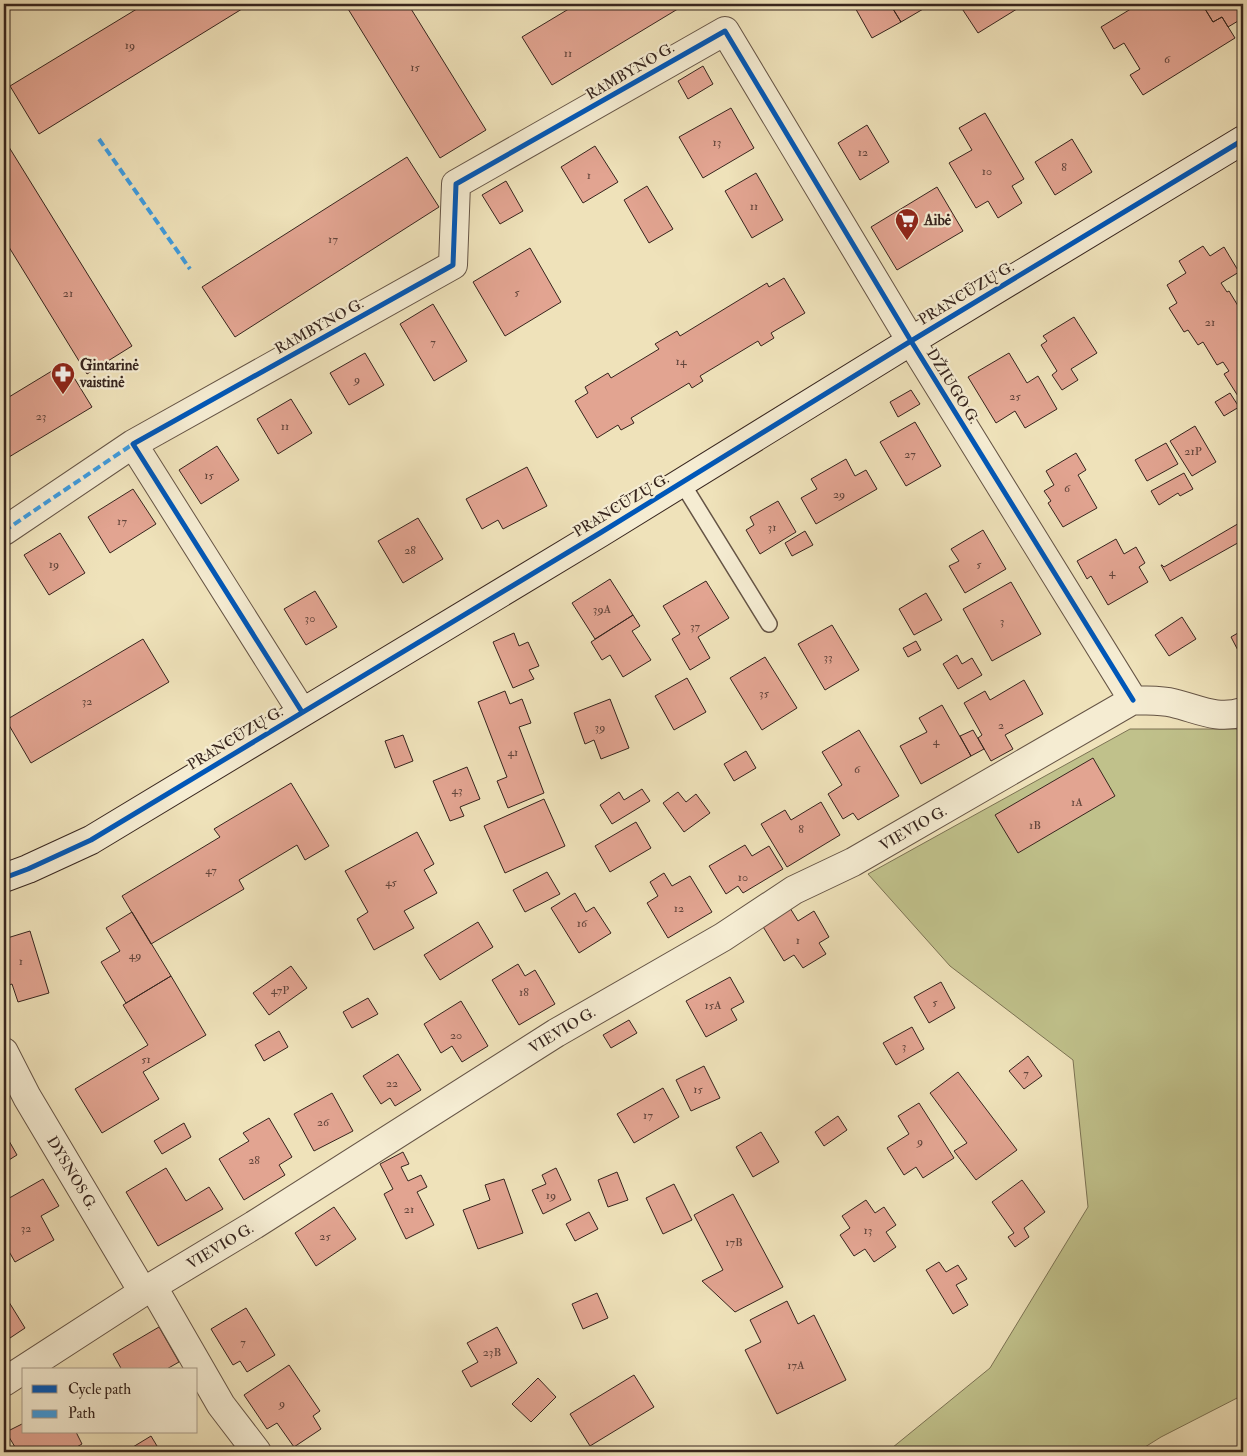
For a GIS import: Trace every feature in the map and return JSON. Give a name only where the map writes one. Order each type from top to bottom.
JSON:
[{"type":"street","name":"DŽIUGO G.","points":[[725,31],[911,341],[1133,700]]},
{"type":"street","name":"RAMBYNO G.","points":[[4,531],[133,444],[453,265],[456,184],[725,31]]},
{"type":"street","name":"PRANCŪZŲ G.","points":[[4,878],[91,840],[682,483],[911,341],[1243,140]]},
{"type":"street","points":[[133,444],[302,712]]},
{"type":"street","points":[[1133,700],[1172,702],[1208,714],[1232,716],[1243,712]]},
{"type":"street","name":"VIEVIO G.","points":[[26,1368],[556,1033],[723,937],[794,890],[862,858],[1133,700]]},
{"type":"street","name":"DYSNOS G.","points":[[4,1052],[27,1097],[197,1368]]},
{"type":"street","name":"DYSNOS G.","points":[[198,1369],[221,1406],[257,1452]]},
{"type":"street","name":"VIEVIO G.","points":[[4,1382],[22,1370]]},
{"type":"lane","points":[[682,483],[769,624]]},
{"type":"green space","points":[[1130,729],[1237,729],[1243,739],[1243,1395],[1161,1437],[1137,1452],[887,1452],[990,1368],[1088,1207],[1073,1060],[950,966],[868,874]]},
{"type":"building","points":[[145,4],[250,4],[39,134],[10,86]]},
{"type":"building","points":[[345,4],[408,4],[486,130],[440,158]]},
{"type":"building","points":[[577,4],[686,4],[552,85],[522,37]]},
{"type":"building","points":[[853,4],[890,4],[901,22],[872,38]]},
{"type":"building","points":[[890,4],[929,4],[930,5],[901,22]]},
{"type":"building","points":[[959,4],[1025,4],[978,33]]},
{"type":"building","points":[[1139,4],[1202,4],[1213,22],[1222,17],[1235,38],[1143,95],[1130,75],[1140,69],[1124,43],[1114,49],[1101,27]]},
{"type":"building","points":[[1202,4],[1243,4],[1243,18],[1228,27],[1222,17],[1213,22]]},
{"type":"building","points":[[703,66],[713,84],[688,99],[678,81]]},
{"type":"building","points":[[731,108],[754,148],[703,178],[679,137]]},
{"type":"building","points":[[985,113],[1024,179],[1012,186],[1022,203],[998,218],[988,201],[976,208],[949,163],[972,150],[959,128]]},
{"type":"building","points":[[867,125],[889,162],[860,180],[838,143]]},
{"type":"building","points":[[4,139],[132,346],[87,374],[4,239]]},
{"type":"building","points":[[1072,139],[1092,172],[1055,195],[1035,162]]},
{"type":"building","points":[[595,146],[618,182],[583,203],[561,167]]},
{"type":"building","points":[[407,157],[439,207],[235,337],[202,287]]},
{"type":"building","points":[[756,173],[783,220],[752,238],[725,191]]},
{"type":"building","points":[[506,181],[523,211],[500,224],[482,195]]},
{"type":"building","points":[[647,186],[673,229],[649,243],[624,200]]},
{"type":"building","points":[[937,187],[963,231],[897,270],[871,227]]},
{"type":"building","points":[[1203,246],[1210,256],[1224,247],[1239,272],[1221,283],[1227,292],[1229,291],[1243,314],[1243,404],[1224,374],[1229,371],[1223,362],[1217,365],[1203,342],[1198,345],[1188,330],[1184,332],[1169,308],[1177,303],[1167,285],[1186,273],[1179,261]]},
{"type":"building","points":[[530,248],[561,302],[505,336],[473,282]]},
{"type":"building","points":[[784,278],[805,313],[771,333],[774,338],[761,346],[758,341],[700,376],[703,381],[692,388],[689,383],[631,418],[634,423],[621,430],[618,425],[597,438],[575,401],[588,393],[585,387],[608,373],[611,378],[659,349],[655,344],[677,331],[680,336],[767,283],[769,287]]},
{"type":"building","points":[[433,304],[467,361],[434,381],[400,324]]},
{"type":"building","points":[[1074,317],[1097,353],[1071,369],[1078,380],[1062,390],[1052,375],[1057,371],[1041,345],[1047,341],[1043,336]]},
{"type":"building","points":[[365,353],[384,385],[349,405],[330,373]]},
{"type":"building","points":[[1009,353],[1027,383],[1038,376],[1057,409],[1025,428],[1015,411],[996,423],[968,377]]},
{"type":"building","points":[[65,363],[92,407],[4,460],[4,400]]},
{"type":"building","points":[[911,390],[920,404],[898,417],[890,402]]},
{"type":"building","points":[[1230,393],[1239,407],[1224,416],[1215,402]]},
{"type":"building","points":[[291,399],[312,433],[278,454],[257,419]]},
{"type":"building","points":[[915,422],[941,466],[906,486],[880,442]]},
{"type":"building","points":[[1195,426],[1216,462],[1192,476],[1170,441]]},
{"type":"building","points":[[1166,443],[1178,464],[1147,481],[1135,460]]},
{"type":"building","points":[[217,446],[239,480],[201,504],[179,470]]},
{"type":"building","points":[[1076,453],[1086,470],[1078,475],[1097,508],[1063,527],[1048,503],[1051,501],[1044,491],[1054,485],[1046,471]]},
{"type":"building","points":[[846,459],[855,476],[866,470],[877,489],[816,524],[801,498],[817,489],[811,479]]},
{"type":"building","points":[[527,467],[547,506],[503,529],[498,520],[482,529],[466,499]]},
{"type":"building","points":[[1184,473],[1193,489],[1180,496],[1178,493],[1159,505],[1151,491]]},
{"type":"building","points":[[133,489],[156,524],[110,553],[88,517]]},
{"type":"building","points":[[778,501],[796,532],[760,554],[746,530],[754,525],[750,517]]},
{"type":"building","points":[[418,518],[443,559],[403,583],[378,541]]},
{"type":"building","points":[[1241,522],[1243,526],[1243,540],[1170,581],[1161,565],[1164,567]]},
{"type":"building","points":[[983,530],[1006,569],[965,593],[949,566],[959,561],[951,549]]},
{"type":"building","points":[[805,531],[813,545],[792,556],[785,543]]},
{"type":"building","points":[[60,533],[85,573],[49,595],[24,555]]},
{"type":"building","points":[[1116,539],[1124,554],[1136,547],[1145,563],[1139,567],[1148,582],[1108,605],[1091,576],[1087,579],[1077,561]]},
{"type":"building","points":[[610,579],[633,615],[595,639],[572,603]]},
{"type":"building","points":[[706,581],[729,618],[698,637],[710,658],[690,670],[672,639],[680,634],[663,606]]},
{"type":"building","points":[[1011,582],[1041,634],[992,661],[963,609]]},
{"type":"building","points":[[315,591],[337,627],[306,645],[284,609]]},
{"type":"building","points":[[926,593],[942,620],[914,635],[899,609]]},
{"type":"building","points":[[633,615],[640,626],[632,631],[651,660],[623,677],[610,655],[602,660],[591,642]]},
{"type":"building","points":[[1182,617],[1196,639],[1169,656],[1155,635]]},
{"type":"building","points":[[832,625],[859,670],[825,690],[798,644]]},
{"type":"building","points":[[1243,630],[1243,660],[1231,637]]},
{"type":"building","points":[[514,633],[519,646],[528,642],[539,666],[529,670],[534,679],[513,688],[493,642]]},
{"type":"building","points":[[143,639],[169,682],[31,763],[6,720]]},
{"type":"building","points":[[916,641],[921,650],[908,657],[903,648]]},
{"type":"building","points":[[957,655],[962,664],[972,658],[982,675],[958,689],[943,664]]},
{"type":"building","points":[[765,657],[797,708],[762,730],[730,678]]},
{"type":"building","points":[[687,678],[706,712],[674,730],[655,696]]},
{"type":"building","points":[[1024,680],[1043,714],[1005,735],[1013,749],[991,761],[978,738],[982,735],[964,703],[985,691],[990,700]]},
{"type":"building","points":[[505,691],[510,704],[522,699],[531,723],[519,727],[544,793],[508,808],[497,781],[507,777],[478,702]]},
{"type":"building","points":[[610,699],[629,748],[601,759],[594,740],[585,744],[574,713]]},
{"type":"building","points":[[942,705],[971,756],[921,784],[900,746],[927,732],[919,718]]},
{"type":"building","points":[[859,730],[899,796],[858,820],[853,813],[843,819],[828,794],[842,785],[822,752]]},
{"type":"building","points":[[973,730],[984,749],[971,756],[960,736]]},
{"type":"building","points":[[403,735],[413,761],[395,768],[385,741]]},
{"type":"building","points":[[746,751],[756,768],[734,781],[724,764]]},
{"type":"building","points":[[1093,758],[1115,796],[1018,853],[995,815]]},
{"type":"building","points":[[467,767],[480,799],[460,807],[464,816],[450,821],[433,781]]},
{"type":"building","points":[[291,783],[329,846],[305,860],[297,845],[239,880],[244,889],[151,944],[122,896],[220,837],[214,829]]},
{"type":"building","points":[[642,789],[650,801],[612,824],[600,805],[619,792],[624,800]]},
{"type":"building","points":[[678,792],[686,802],[696,794],[710,813],[684,832],[663,803]]},
{"type":"building","points":[[544,799],[565,846],[505,873],[484,826]]},
{"type":"building","points":[[821,802],[840,835],[787,867],[761,824],[785,810],[791,820]]},
{"type":"building","points":[[636,822],[651,848],[610,872],[595,846]]},
{"type":"building","points":[[417,832],[434,864],[424,870],[437,893],[404,911],[414,928],[374,950],[357,919],[368,912],[345,871]]},
{"type":"building","points":[[745,845],[752,856],[769,846],[783,869],[743,893],[738,886],[726,894],[709,866]]},
{"type":"building","points":[[547,872],[560,894],[525,912],[513,890]]},
{"type":"building","points":[[664,873],[672,886],[690,876],[712,912],[668,938],[647,903],[658,896],[650,882]]},
{"type":"building","points":[[575,893],[586,912],[594,907],[611,933],[579,953],[551,908]]},
{"type":"building","points":[[790,908],[798,921],[814,911],[829,937],[819,943],[826,954],[803,968],[794,955],[784,961],[762,925]]},
{"type":"building","points":[[132,912],[171,976],[126,1003],[101,962],[120,951],[106,928]]},
{"type":"building","points":[[478,922],[493,947],[440,980],[424,955]]},
{"type":"building","points":[[30,931],[49,993],[18,1002],[12,984],[4,987],[4,939]]},
{"type":"building","points":[[518,964],[525,976],[535,970],[555,1004],[519,1025],[492,980]]},
{"type":"building","points":[[291,966],[307,988],[269,1015],[253,993]]},
{"type":"building","points":[[171,976],[206,1035],[143,1072],[159,1099],[102,1133],[75,1089],[148,1045],[123,1005]]},
{"type":"building","points":[[730,977],[744,1002],[731,1009],[737,1020],[706,1037],[686,1001]]},
{"type":"building","points":[[941,982],[955,1008],[929,1023],[914,997]]},
{"type":"building","points":[[368,998],[378,1014],[352,1028],[343,1012]]},
{"type":"building","points":[[461,1001],[488,1046],[462,1062],[452,1046],[441,1053],[424,1024]]},
{"type":"building","points":[[629,1020],[637,1033],[611,1048],[603,1035]]},
{"type":"building","points":[[912,1027],[924,1049],[896,1065],[883,1043]]},
{"type":"building","points":[[279,1031],[288,1047],[264,1061],[255,1045]]},
{"type":"building","points":[[398,1054],[421,1090],[395,1106],[390,1098],[381,1104],[363,1076]]},
{"type":"building","points":[[1028,1056],[1042,1076],[1024,1089],[1009,1071]]},
{"type":"building","points":[[704,1066],[720,1098],[691,1111],[676,1080]]},
{"type":"building","points":[[958,1072],[1017,1150],[976,1180],[954,1151],[967,1143],[930,1093]]},
{"type":"building","points":[[663,1088],[679,1117],[634,1143],[617,1114]]},
{"type":"building","points":[[332,1093],[353,1131],[314,1151],[294,1114]]},
{"type":"building","points":[[919,1103],[954,1158],[923,1178],[916,1167],[904,1175],[887,1148],[909,1134],[898,1116]]},
{"type":"building","points":[[838,1116],[847,1130],[824,1146],[815,1132]]},
{"type":"building","points":[[269,1118],[292,1157],[279,1165],[285,1175],[244,1200],[219,1159],[249,1141],[243,1133]]},
{"type":"building","points":[[184,1123],[191,1137],[162,1154],[154,1141]]},
{"type":"building","points":[[4,1132],[17,1155],[4,1163]]},
{"type":"building","points":[[761,1132],[779,1162],[753,1177],[736,1147]]},
{"type":"building","points":[[403,1152],[409,1164],[401,1167],[408,1181],[421,1175],[427,1187],[417,1192],[434,1225],[406,1239],[384,1194],[393,1189],[380,1164]]},
{"type":"building","points":[[166,1168],[186,1201],[209,1187],[223,1209],[158,1246],[126,1192]]},
{"type":"building","points":[[556,1168],[571,1200],[543,1214],[532,1190],[546,1184],[542,1175]]},
{"type":"building","points":[[617,1172],[628,1200],[608,1207],[598,1180]]},
{"type":"building","points":[[43,1179],[59,1206],[41,1216],[54,1240],[15,1262],[7,1248],[4,1250],[4,1201]]},
{"type":"building","points":[[504,1179],[523,1233],[478,1249],[463,1210],[490,1200],[485,1185]]},
{"type":"building","points":[[1022,1180],[1045,1212],[1024,1228],[1029,1237],[1015,1247],[1008,1237],[1014,1233],[992,1202]]},
{"type":"building","points":[[674,1184],[692,1220],[663,1234],[646,1198]]},
{"type":"building","points":[[733,1194],[783,1287],[735,1312],[702,1281],[723,1270],[694,1215]]},
{"type":"building","points":[[866,1200],[875,1213],[884,1207],[896,1225],[886,1232],[896,1247],[874,1262],[865,1249],[854,1256],[840,1235],[850,1228],[842,1216]]},
{"type":"building","points":[[334,1207],[356,1239],[316,1266],[295,1233]]},
{"type":"building","points":[[589,1212],[598,1229],[575,1241],[566,1224]]},
{"type":"building","points":[[939,1262],[946,1272],[958,1265],[967,1279],[956,1285],[968,1305],[953,1314],[926,1270]]},
{"type":"building","points":[[597,1293],[608,1318],[583,1329],[572,1304]]},
{"type":"building","points":[[4,1294],[25,1328],[4,1342]]},
{"type":"building","points":[[787,1301],[798,1324],[814,1315],[846,1380],[777,1414],[745,1350],[761,1342],[750,1320]]},
{"type":"building","points":[[246,1308],[275,1355],[247,1372],[240,1361],[233,1365],[211,1329]]},
{"type":"building","points":[[159,1327],[179,1362],[168,1368],[121,1368],[113,1354]]},
{"type":"building","points":[[497,1327],[517,1363],[471,1387],[462,1371],[478,1362],[467,1343]]},
{"type":"building","points":[[289,1365],[320,1411],[313,1416],[321,1429],[294,1447],[277,1423],[267,1429],[244,1395]]},
{"type":"building","points":[[634,1375],[654,1407],[590,1446],[570,1414]]},
{"type":"building","points":[[538,1378],[556,1397],[531,1422],[512,1404]]},
{"type":"building","points":[[22,1424],[22,1434],[77,1434],[82,1444],[68,1452],[18,1452],[6,1432]]},
{"type":"building","points":[[151,1436],[160,1451],[130,1452],[128,1450]]},
{"type":"marked path","points":[[99,139],[190,269]]},
{"type":"marked path","points":[[4,531],[133,444]]},
{"type":"cycle path","points":[[302,712],[133,444],[453,265],[456,184],[725,31],[911,341],[1133,700]]},
{"type":"cycle path","points":[[4,878],[91,840],[600,533],[911,341],[1243,140]]},
{"type":"place","name":"Aibė","points":[[907,241]]},
{"type":"place","name":"Gintarinė vaistinė","points":[[63,395]]}]
